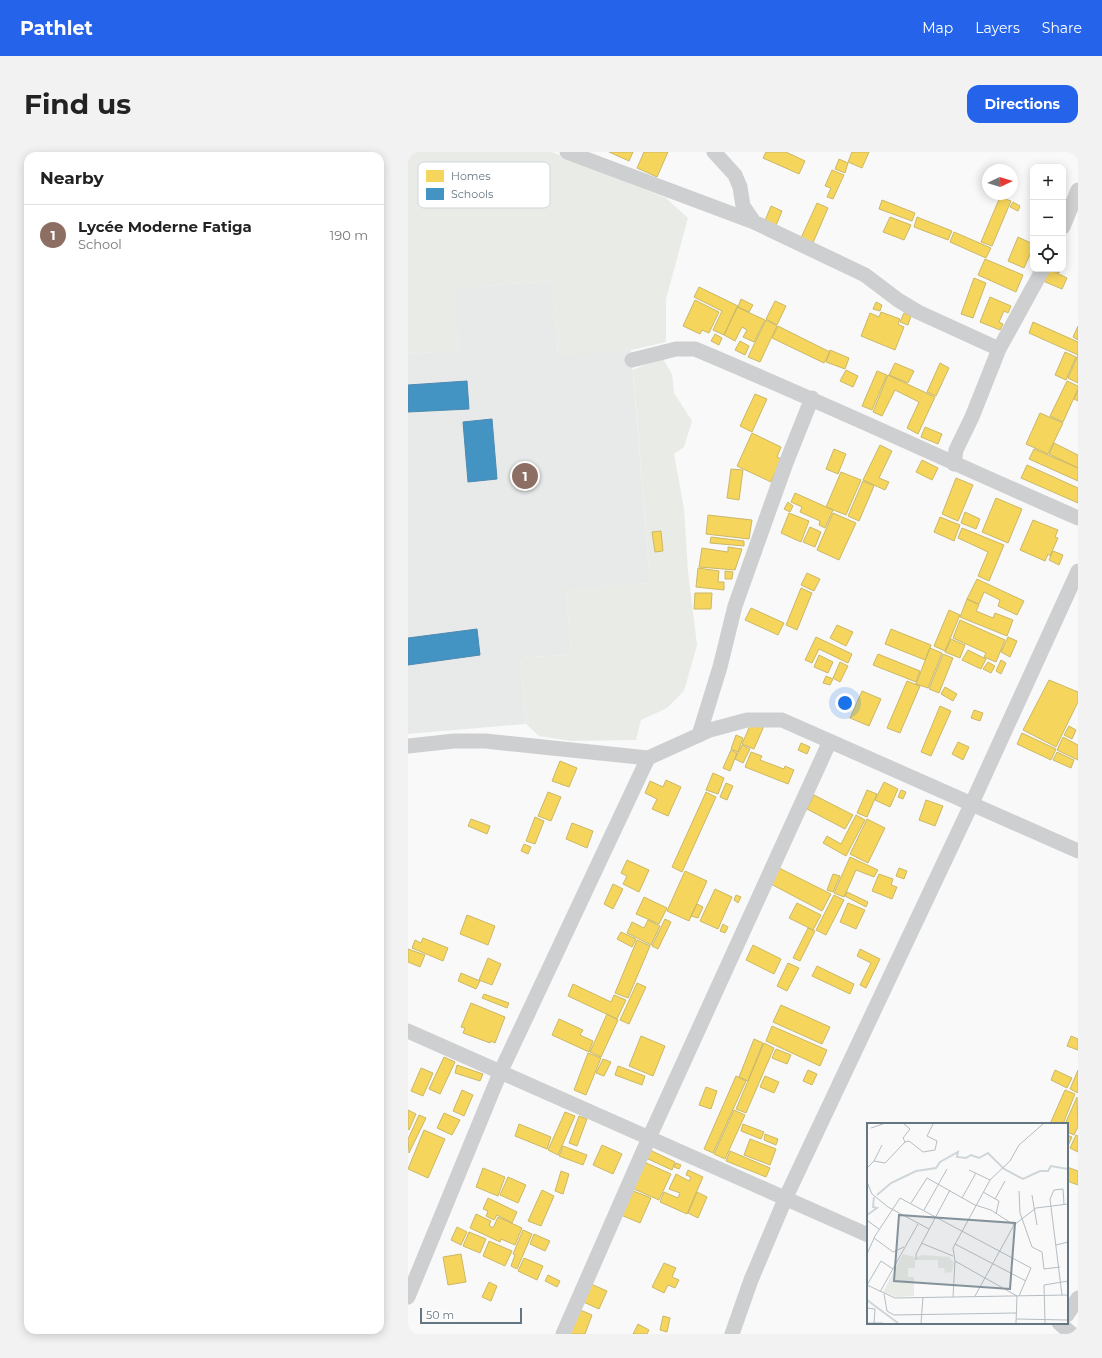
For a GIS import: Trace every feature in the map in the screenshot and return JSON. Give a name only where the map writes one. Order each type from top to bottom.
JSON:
[{"type":"street","points":[[567,152],[754,222],[865,275],[898,300],[918,312],[999,349]]},
{"type":"street","points":[[714,152],[735,175],[740,187],[743,206],[754,222]]},
{"type":"street","points":[[1066,220],[1078,190]]},
{"type":"street","points":[[954,464],[956,450],[972,417],[999,349],[1041,272]]},
{"type":"street","points":[[632,360],[676,349],[695,349],[812,398],[954,464],[1078,518]]},
{"type":"street","points":[[699,735],[735,606],[786,463],[812,398]]},
{"type":"street","points":[[732,1334],[750,1280],[786,1197],[972,803],[1078,571]]},
{"type":"street","points":[[408,746],[454,741],[485,741],[648,758],[699,735],[747,720],[782,720],[1078,851]]},
{"type":"street","points":[[563,1334],[649,1138],[830,741]]},
{"type":"street","points":[[408,1297],[500,1073],[648,758]]},
{"type":"street","points":[[408,1031],[500,1073],[786,1197],[867,1235]]},
{"type":"street","points":[[1068,1317],[1078,1298]]},
{"type":"shaded area","points":[[408,152],[552,152],[666,198],[688,218],[666,299],[666,342],[631,350],[558,356],[552,281],[455,288],[459,350],[408,354]]},
{"type":"shaded area","points":[[552,281],[558,355],[631,350],[650,583],[566,590],[571,654],[520,658],[526,724],[408,734],[408,354],[459,350],[454,288]]},
{"type":"shaded area","points":[[662,357],[672,374],[674,393],[692,421],[684,447],[674,454],[684,509],[688,571],[697,645],[684,691],[667,708],[641,720],[636,740],[571,741],[539,736],[526,724],[520,658],[571,654],[566,589],[650,583],[633,370]]},
{"type":"building: Homes","points":[[609,152],[633,152],[629,161]]},
{"type":"building: Homes","points":[[644,152],[668,152],[657,177],[637,168]]},
{"type":"building: Homes","points":[[766,152],[786,152],[805,161],[799,174],[763,158]]},
{"type":"building: Homes","points":[[852,152],[869,152],[862,168],[848,162]]},
{"type":"building: Homes","points":[[839,159],[848,163],[845,173],[835,169]]},
{"type":"building: Homes","points":[[832,170],[844,175],[833,199],[827,197],[831,188],[825,186]]},
{"type":"building: Homes","points":[[882,200],[915,213],[912,221],[879,209]]},
{"type":"building: Homes","points":[[999,200],[1011,201],[992,246],[981,242]]},
{"type":"building: Homes","points":[[1013,202],[1020,206],[1018,211],[1010,207]]},
{"type":"building: Homes","points":[[817,203],[828,208],[812,245],[800,240]]},
{"type":"building: Homes","points":[[771,206],[782,211],[775,228],[764,223]]},
{"type":"building: Homes","points":[[890,217],[911,225],[904,240],[883,232]]},
{"type":"building: Homes","points":[[917,217],[952,231],[948,240],[914,227]]},
{"type":"building: Homes","points":[[954,232],[991,248],[986,258],[950,242]]},
{"type":"building: Homes","points":[[1018,237],[1030,243],[1030,255],[1024,268],[1008,261]]},
{"type":"building: Homes","points":[[985,259],[1023,275],[1016,292],[978,275]]},
{"type":"building: Homes","points":[[1048,272],[1055,272],[1067,278],[1062,289],[1043,281]]},
{"type":"building: Homes","points":[[974,278],[986,283],[973,318],[961,314]]},
{"type":"building: Homes","points":[[699,287],[738,306],[724,335],[713,330],[722,311],[694,297]]},
{"type":"building: Homes","points":[[990,297],[1011,306],[1008,313],[1004,311],[999,322],[1003,324],[1000,330],[980,322]]},
{"type":"building: Homes","points":[[741,299],[753,305],[749,312],[738,307]]},
{"type":"building: Homes","points":[[695,300],[719,312],[709,333],[702,330],[700,334],[683,326]]},
{"type":"building: Homes","points":[[775,301],[786,306],[777,325],[766,319]]},
{"type":"building: Homes","points":[[876,302],[882,305],[880,311],[873,309]]},
{"type":"building: Homes","points":[[737,307],[765,320],[754,342],[743,337],[747,330],[742,327],[735,341],[724,335]]},
{"type":"building: Homes","points":[[881,312],[900,319],[898,324],[904,327],[895,350],[861,336],[870,313],[879,317]]},
{"type":"building: Homes","points":[[904,313],[911,316],[908,325],[900,322]]},
{"type":"building: Homes","points":[[766,320],[777,326],[760,362],[748,357]]},
{"type":"building: Homes","points":[[1033,322],[1078,342],[1078,355],[1029,333]]},
{"type":"building: Homes","points":[[778,326],[830,352],[824,363],[772,338]]},
{"type":"building: Homes","points":[[1078,326],[1078,340],[1073,337]]},
{"type":"building: Homes","points":[[715,334],[722,338],[719,345],[711,341]]},
{"type":"building: Homes","points":[[740,341],[749,346],[745,355],[735,350]]},
{"type":"building: Homes","points":[[830,350],[849,358],[845,369],[826,362]]},
{"type":"building: Homes","points":[[1065,352],[1076,357],[1066,380],[1055,375]]},
{"type":"building: Homes","points":[[1078,355],[1078,383],[1068,378]]},
{"type":"building: Homes","points":[[895,363],[914,371],[908,383],[889,375]]},
{"type":"building: Homes","points":[[940,363],[949,368],[936,396],[927,392]]},
{"type":"building: Homes","points":[[846,370],[858,376],[853,387],[840,381]]},
{"type":"building: Homes","points":[[877,371],[887,375],[872,410],[862,406]]},
{"type":"building: Homes","points":[[888,375],[935,397],[918,434],[907,428],[919,402],[895,390],[882,416],[873,412]]},
{"type":"building: Homes","points":[[1067,381],[1078,386],[1078,389],[1063,422],[1050,416]]},
{"type":"building: Homes","points":[[1078,390],[1078,401],[1074,399]]},
{"type":"building: Homes","points":[[755,394],[767,399],[752,432],[740,426]]},
{"type":"building: Homes","points":[[1040,413],[1063,423],[1048,454],[1026,444]]},
{"type":"building: Homes","points":[[925,427],[942,434],[938,444],[921,437]]},
{"type":"building: Homes","points":[[752,433],[781,447],[777,457],[781,459],[771,482],[737,466]]},
{"type":"building: Homes","points":[[1054,443],[1078,455],[1078,468],[1049,454]]},
{"type":"building: Homes","points":[[880,445],[892,451],[879,478],[889,482],[885,490],[863,480]]},
{"type":"building: Homes","points":[[834,449],[846,454],[838,474],[826,469]]},
{"type":"building: Homes","points":[[1034,449],[1078,468],[1078,481],[1029,459]]},
{"type":"building: Homes","points":[[922,460],[938,468],[932,480],[916,472]]},
{"type":"building: Homes","points":[[1027,465],[1078,488],[1078,503],[1021,478]]},
{"type":"building: Homes","points":[[731,469],[743,470],[739,500],[727,498]]},
{"type":"building: Homes","points":[[841,472],[861,480],[846,515],[826,507]]},
{"type":"building: Homes","points":[[956,478],[973,485],[958,521],[942,514]]},
{"type":"building: Homes","points":[[863,481],[874,486],[859,521],[848,516]]},
{"type":"building: Homes","points":[[795,493],[833,510],[825,528],[819,525],[820,521],[800,512],[802,507],[791,502]]},
{"type":"building: Homes","points":[[996,498],[1022,509],[1008,543],[982,532]]},
{"type":"building: Homes","points":[[788,502],[793,506],[790,512],[784,509]]},
{"type":"building: Homes","points":[[965,512],[980,519],[976,529],[961,523]]},
{"type":"building: Homes","points":[[789,513],[809,521],[801,542],[781,533]]},
{"type":"building: Homes","points":[[833,513],[856,523],[839,560],[817,550]]},
{"type":"building: Homes","points":[[708,515],[752,520],[749,539],[706,534]]},
{"type":"building: Homes","points":[[940,517],[960,525],[954,541],[934,532]]},
{"type":"building: Homes","points":[[1033,520],[1058,530],[1055,537],[1058,538],[1050,556],[1048,554],[1045,561],[1020,550]]},
{"type":"building: Homes","points":[[810,527],[821,532],[815,547],[803,542]]},
{"type":"building: Homes","points":[[962,528],[1004,545],[989,581],[978,576],[988,552],[958,538]]},
{"type":"building: Homes","points":[[661,531],[663,551],[655,552],[652,532]]},
{"type":"building: Homes","points":[[711,537],[744,541],[744,546],[710,543]]},
{"type":"building: Homes","points":[[728,547],[742,549],[735,570],[699,567],[702,548],[728,552]]},
{"type":"building: Homes","points":[[1053,551],[1063,555],[1059,565],[1049,560]]},
{"type":"building: Homes","points":[[698,568],[719,571],[718,582],[724,582],[724,590],[696,587]]},
{"type":"building: Homes","points":[[725,571],[733,572],[732,579],[725,579]]},
{"type":"building: Homes","points":[[807,573],[820,579],[814,591],[801,585]]},
{"type":"building: Homes","points":[[977,579],[1024,601],[1017,615],[998,606],[1000,600],[984,592],[979,604],[967,599]]},
{"type":"building: Homes","points":[[801,588],[812,593],[797,630],[786,625]]},
{"type":"building: Homes","points":[[695,593],[712,593],[711,609],[694,609]]},
{"type":"building: Homes","points":[[967,599],[979,605],[976,611],[993,618],[995,613],[1013,620],[1007,636],[960,617]]},
{"type":"building: Homes","points":[[751,608],[784,623],[778,635],[745,620]]},
{"type":"building: Homes","points":[[949,610],[960,615],[945,651],[934,646]]},
{"type":"building: Homes","points":[[960,620],[1005,640],[996,662],[984,657],[986,653],[953,638]]},
{"type":"building: Homes","points":[[837,625],[853,632],[846,646],[830,638]]},
{"type":"building: Homes","points":[[891,629],[931,645],[925,660],[885,644]]},
{"type":"building: Homes","points":[[816,637],[852,654],[848,663],[819,649],[812,663],[805,660]]},
{"type":"building: Homes","points":[[1008,637],[1017,641],[1010,657],[1001,652]]},
{"type":"building: Homes","points":[[951,639],[965,645],[960,658],[945,652]]},
{"type":"building: Homes","points":[[930,648],[942,653],[928,688],[916,684]]},
{"type":"building: Homes","points":[[968,650],[986,659],[981,669],[962,660]]},
{"type":"building: Homes","points":[[878,654],[920,671],[916,682],[873,665]]},
{"type":"building: Homes","points":[[943,654],[953,658],[939,693],[929,689]]},
{"type":"building: Homes","points":[[819,655],[833,662],[828,673],[814,667]]},
{"type":"building: Homes","points":[[1001,660],[1006,663],[1001,674],[996,671]]},
{"type":"building: Homes","points":[[840,662],[848,666],[840,682],[833,678]]},
{"type":"building: Homes","points":[[988,662],[995,666],[991,673],[983,669]]},
{"type":"building: Homes","points":[[826,676],[833,679],[830,685],[823,683]]},
{"type":"building: Homes","points":[[1049,680],[1078,692],[1078,702],[1056,747],[1023,730]]},
{"type":"building: Homes","points":[[907,681],[920,686],[900,733],[887,728]]},
{"type":"building: Homes","points":[[945,687],[957,694],[953,701],[941,694]]},
{"type":"building: Homes","points":[[862,691],[881,699],[869,726],[850,718]]},
{"type":"building: Homes","points":[[940,706],[951,711],[931,756],[921,752]]},
{"type":"building: Homes","points":[[974,710],[983,713],[980,721],[971,718]]},
{"type":"building: Homes","points":[[752,721],[764,726],[754,749],[742,744]]},
{"type":"building: Homes","points":[[1069,726],[1076,730],[1072,739],[1064,735]]},
{"type":"building: Homes","points":[[1022,733],[1056,749],[1051,760],[1017,744]]},
{"type":"building: Homes","points":[[736,735],[743,738],[738,752],[731,749]]},
{"type":"building: Homes","points":[[1063,737],[1078,745],[1078,760],[1057,750]]},
{"type":"building: Homes","points":[[958,742],[969,747],[963,760],[952,754]]},
{"type":"building: Homes","points":[[801,743],[810,747],[807,754],[798,750]]},
{"type":"building: Homes","points":[[742,745],[750,749],[743,763],[735,759]]},
{"type":"building: Homes","points":[[731,750],[737,753],[730,771],[723,768]]},
{"type":"building: Homes","points":[[751,752],[762,756],[760,760],[784,769],[785,766],[794,770],[788,784],[745,767]]},
{"type":"building: Homes","points":[[1057,752],[1074,760],[1071,768],[1053,760]]},
{"type":"building: Homes","points":[[560,761],[577,768],[569,787],[552,781]]},
{"type":"building: Homes","points":[[713,773],[724,778],[718,794],[706,790]]},
{"type":"building: Homes","points":[[666,780],[681,787],[668,816],[652,809],[657,799],[645,793],[650,781],[663,787]]},
{"type":"building: Homes","points":[[884,782],[898,789],[890,807],[875,800]]},
{"type":"building: Homes","points":[[726,783],[733,786],[727,800],[720,797]]},
{"type":"building: Homes","points":[[867,790],[877,794],[867,817],[857,813]]},
{"type":"building: Homes","points":[[901,790],[906,792],[903,799],[898,797]]},
{"type":"building: Homes","points":[[548,792],[561,797],[551,821],[538,816]]},
{"type":"building: Homes","points":[[706,792],[716,797],[682,872],[672,867]]},
{"type":"building: Homes","points":[[814,795],[853,815],[845,829],[807,809]]},
{"type":"building: Homes","points":[[926,800],[943,806],[935,826],[919,820]]},
{"type":"building: Homes","points":[[856,815],[865,820],[846,856],[823,843],[827,836],[841,844]]},
{"type":"building: Homes","points":[[535,817],[544,821],[535,844],[526,841]]},
{"type":"building: Homes","points":[[471,819],[490,826],[487,834],[468,826]]},
{"type":"building: Homes","points":[[867,819],[885,828],[868,863],[850,854]]},
{"type":"building: Homes","points":[[572,823],[593,831],[587,848],[566,839]]},
{"type":"building: Homes","points":[[524,844],[531,847],[528,854],[521,851]]},
{"type":"building: Homes","points":[[850,857],[878,870],[874,877],[856,870],[844,897],[834,893]]},
{"type":"building: Homes","points":[[627,860],[649,870],[639,892],[623,884],[627,876],[621,873]]},
{"type":"building: Homes","points":[[777,867],[831,894],[822,911],[769,883]]},
{"type":"building: Homes","points":[[899,868],[907,871],[904,879],[896,876]]},
{"type":"building: Homes","points":[[685,871],[707,881],[689,921],[667,911]]},
{"type":"building: Homes","points":[[833,874],[840,876],[833,892],[827,890]]},
{"type":"building: Homes","points":[[879,874],[893,879],[891,885],[897,887],[892,899],[872,891]]},
{"type":"building: Homes","points":[[613,884],[623,889],[613,909],[604,904]]},
{"type":"building: Homes","points":[[715,889],[732,897],[718,929],[700,921]]},
{"type":"building: Homes","points":[[847,892],[868,902],[866,907],[845,896]]},
{"type":"building: Homes","points":[[736,895],[741,897],[738,903],[734,900]]},
{"type":"building: Homes","points":[[834,895],[844,900],[826,935],[816,930]]},
{"type":"building: Homes","points":[[644,897],[667,908],[659,924],[636,914]]},
{"type":"building: Homes","points":[[797,903],[821,915],[813,930],[789,918]]},
{"type":"building: Homes","points":[[848,903],[865,910],[856,929],[840,922]]},
{"type":"building: Homes","points":[[697,904],[703,907],[698,918],[691,916]]},
{"type":"building: Homes","points":[[467,915],[495,926],[488,945],[460,934]]},
{"type":"building: Homes","points":[[665,919],[671,922],[658,949],[652,946]]},
{"type":"building: Homes","points":[[648,920],[660,926],[651,945],[627,933],[632,922],[644,928]]},
{"type":"building: Homes","points":[[723,924],[728,927],[725,933],[720,931]]},
{"type":"building: Homes","points":[[808,928],[815,931],[800,961],[793,958]]},
{"type":"building: Homes","points":[[621,932],[636,939],[632,947],[617,939]]},
{"type":"building: Homes","points":[[423,938],[448,948],[443,961],[412,948],[415,940],[421,943]]},
{"type":"building: Homes","points":[[637,940],[650,946],[628,998],[615,993]]},
{"type":"building: Homes","points":[[753,945],[781,959],[774,974],[746,960]]},
{"type":"building: Homes","points":[[408,949],[425,955],[420,967],[408,962]]},
{"type":"building: Homes","points":[[860,949],[880,959],[866,988],[860,985],[871,963],[857,956]]},
{"type":"building: Homes","points":[[488,958],[501,964],[492,985],[479,980]]},
{"type":"building: Homes","points":[[788,963],[799,968],[787,991],[777,986]]},
{"type":"building: Homes","points":[[817,966],[854,984],[850,994],[812,976]]},
{"type":"building: Homes","points":[[461,973],[480,981],[476,989],[458,981]]},
{"type":"building: Homes","points":[[637,983],[646,987],[629,1024],[620,1020]]},
{"type":"building: Homes","points":[[573,984],[611,1002],[614,995],[626,1000],[617,1019],[568,996]]},
{"type":"building: Homes","points":[[484,994],[509,1003],[507,1008],[482,998]]},
{"type":"building: Homes","points":[[471,1003],[505,1017],[495,1043],[491,1041],[490,1043],[463,1033],[465,1028],[461,1027]]},
{"type":"building: Homes","points":[[781,1005],[830,1027],[822,1044],[773,1022]]},
{"type":"building: Homes","points":[[607,1014],[618,1020],[601,1057],[590,1052]]},
{"type":"building: Homes","points":[[559,1019],[583,1030],[580,1035],[593,1041],[589,1052],[552,1035]]},
{"type":"building: Homes","points":[[772,1026],[827,1050],[820,1066],[766,1041]]},
{"type":"building: Homes","points":[[641,1036],[665,1046],[653,1076],[629,1066]]},
{"type":"building: Homes","points":[[1071,1036],[1078,1039],[1078,1050],[1067,1046]]},
{"type":"building: Homes","points":[[754,1039],[763,1043],[748,1081],[739,1077]]},
{"type":"building: Homes","points":[[764,1043],[774,1048],[746,1113],[736,1109]]},
{"type":"building: Homes","points":[[776,1049],[791,1055],[787,1064],[772,1058]]},
{"type":"building: Homes","points":[[588,1053],[601,1058],[586,1095],[574,1090]]},
{"type":"building: Homes","points":[[444,1057],[455,1062],[440,1094],[429,1089]]},
{"type":"building: Homes","points":[[603,1059],[611,1062],[604,1076],[596,1073]]},
{"type":"building: Homes","points":[[457,1065],[483,1074],[480,1081],[455,1073]]},
{"type":"building: Homes","points":[[618,1066],[645,1076],[642,1085],[615,1075]]},
{"type":"building: Homes","points":[[421,1068],[433,1073],[423,1096],[411,1091]]},
{"type":"building: Homes","points":[[808,1070],[817,1074],[812,1085],[803,1081]]},
{"type":"building: Homes","points":[[1055,1070],[1072,1078],[1067,1088],[1051,1080]]},
{"type":"building: Homes","points":[[1078,1070],[1078,1093],[1070,1089]]},
{"type":"building: Homes","points":[[736,1076],[746,1081],[713,1153],[704,1149]]},
{"type":"building: Homes","points":[[765,1076],[779,1082],[774,1093],[760,1087]]},
{"type":"building: Homes","points":[[706,1087],[717,1091],[711,1109],[699,1105]]},
{"type":"building: Homes","points":[[462,1090],[473,1095],[464,1116],[453,1111]]},
{"type":"building: Homes","points":[[1065,1090],[1075,1094],[1063,1123],[1050,1123]]},
{"type":"building: Homes","points":[[1077,1097],[1078,1127],[1074,1135],[1068,1132],[1068,1123],[1065,1123]]},
{"type":"building: Homes","points":[[408,1110],[416,1114],[409,1130],[408,1129]]},
{"type":"building: Homes","points":[[734,1110],[745,1115],[725,1159],[714,1154]]},
{"type":"building: Homes","points":[[565,1112],[575,1116],[558,1155],[548,1150]]},
{"type":"building: Homes","points":[[444,1113],[460,1120],[452,1135],[437,1128]]},
{"type":"building: Homes","points":[[419,1115],[426,1118],[409,1153],[408,1139]]},
{"type":"building: Homes","points":[[579,1116],[587,1119],[577,1146],[569,1143]]},
{"type":"building: Homes","points":[[519,1124],[551,1137],[547,1149],[515,1136]]},
{"type":"building: Homes","points":[[743,1124],[764,1132],[761,1139],[741,1131]]},
{"type":"building: Homes","points":[[424,1130],[445,1139],[428,1178],[408,1169]]},
{"type":"building: Homes","points":[[765,1134],[778,1139],[776,1145],[764,1140]]},
{"type":"building: Homes","points":[[1068,1135],[1072,1137],[1068,1146]]},
{"type":"building: Homes","points":[[1076,1135],[1078,1136],[1078,1152],[1070,1148]]},
{"type":"building: Homes","points":[[750,1139],[776,1149],[770,1165],[744,1155]]},
{"type":"building: Homes","points":[[602,1145],[622,1154],[613,1174],[593,1165]]},
{"type":"building: Homes","points":[[563,1146],[587,1155],[583,1165],[559,1156]]},
{"type":"building: Homes","points":[[650,1150],[675,1162],[672,1170],[646,1158]]},
{"type":"building: Homes","points":[[730,1151],[770,1168],[766,1177],[726,1161]]},
{"type":"building: Homes","points":[[644,1162],[671,1174],[659,1200],[632,1188]]},
{"type":"building: Homes","points":[[676,1163],[681,1165],[679,1169],[674,1167]]},
{"type":"building: Homes","points":[[1068,1167],[1078,1171],[1078,1185],[1068,1181]]},
{"type":"building: Homes","points":[[483,1168],[505,1177],[498,1196],[476,1187]]},
{"type":"building: Homes","points":[[688,1170],[703,1177],[687,1214],[660,1202],[664,1192],[678,1198],[680,1193],[669,1189],[676,1174],[689,1181],[691,1177],[686,1175]]},
{"type":"building: Homes","points":[[561,1171],[569,1174],[563,1194],[555,1191]]},
{"type":"building: Homes","points":[[508,1177],[526,1185],[518,1203],[500,1195]]},
{"type":"building: Homes","points":[[542,1190],[554,1196],[541,1226],[528,1221]]},
{"type":"building: Homes","points":[[631,1190],[651,1198],[640,1223],[621,1215]]},
{"type":"building: Homes","points":[[697,1192],[707,1197],[698,1218],[688,1213]]},
{"type":"building: Homes","points":[[488,1198],[517,1212],[512,1223],[497,1215],[494,1220],[486,1216],[488,1211],[483,1209]]},
{"type":"building: Homes","points":[[476,1214],[491,1221],[489,1225],[493,1228],[498,1217],[522,1228],[515,1245],[501,1239],[500,1242],[470,1228]]},
{"type":"building: Homes","points":[[457,1227],[467,1232],[461,1245],[451,1240]]},
{"type":"building: Homes","points":[[523,1230],[532,1234],[517,1269],[511,1266],[515,1255],[513,1254]]},
{"type":"building: Homes","points":[[469,1232],[486,1239],[480,1253],[463,1246]]},
{"type":"building: Homes","points":[[534,1234],[550,1241],[545,1251],[530,1244]]},
{"type":"building: Homes","points":[[489,1241],[512,1251],[505,1266],[483,1256]]},
{"type":"building: Homes","points":[[461,1254],[466,1282],[448,1285],[443,1257]]},
{"type":"building: Homes","points":[[524,1258],[543,1266],[537,1280],[518,1271]]},
{"type":"building: Homes","points":[[664,1263],[676,1268],[672,1277],[679,1280],[675,1288],[668,1285],[664,1293],[652,1287]]},
{"type":"building: Homes","points":[[548,1275],[560,1281],[557,1287],[545,1281]]},
{"type":"building: Homes","points":[[489,1282],[497,1286],[491,1301],[482,1297]]},
{"type":"building: Homes","points":[[591,1284],[607,1291],[599,1309],[579,1300]]},
{"type":"building: Homes","points":[[578,1309],[592,1315],[585,1334],[568,1334]]},
{"type":"building: Homes","points":[[663,1316],[670,1318],[667,1332],[660,1330]]},
{"type":"building: Homes","points":[[638,1324],[649,1330],[647,1334],[633,1334]]},
{"type":"building: Schools","points":[[467,381],[469,409],[408,412],[408,385]]},
{"type":"building: Schools","points":[[492,419],[497,479],[468,482],[463,422]]},
{"type":"building: Schools","points":[[477,629],[480,655],[408,665],[408,638]]},
{"type":"place","name":"Lycée Moderne Fatiga","points":[[525,476]]}]
